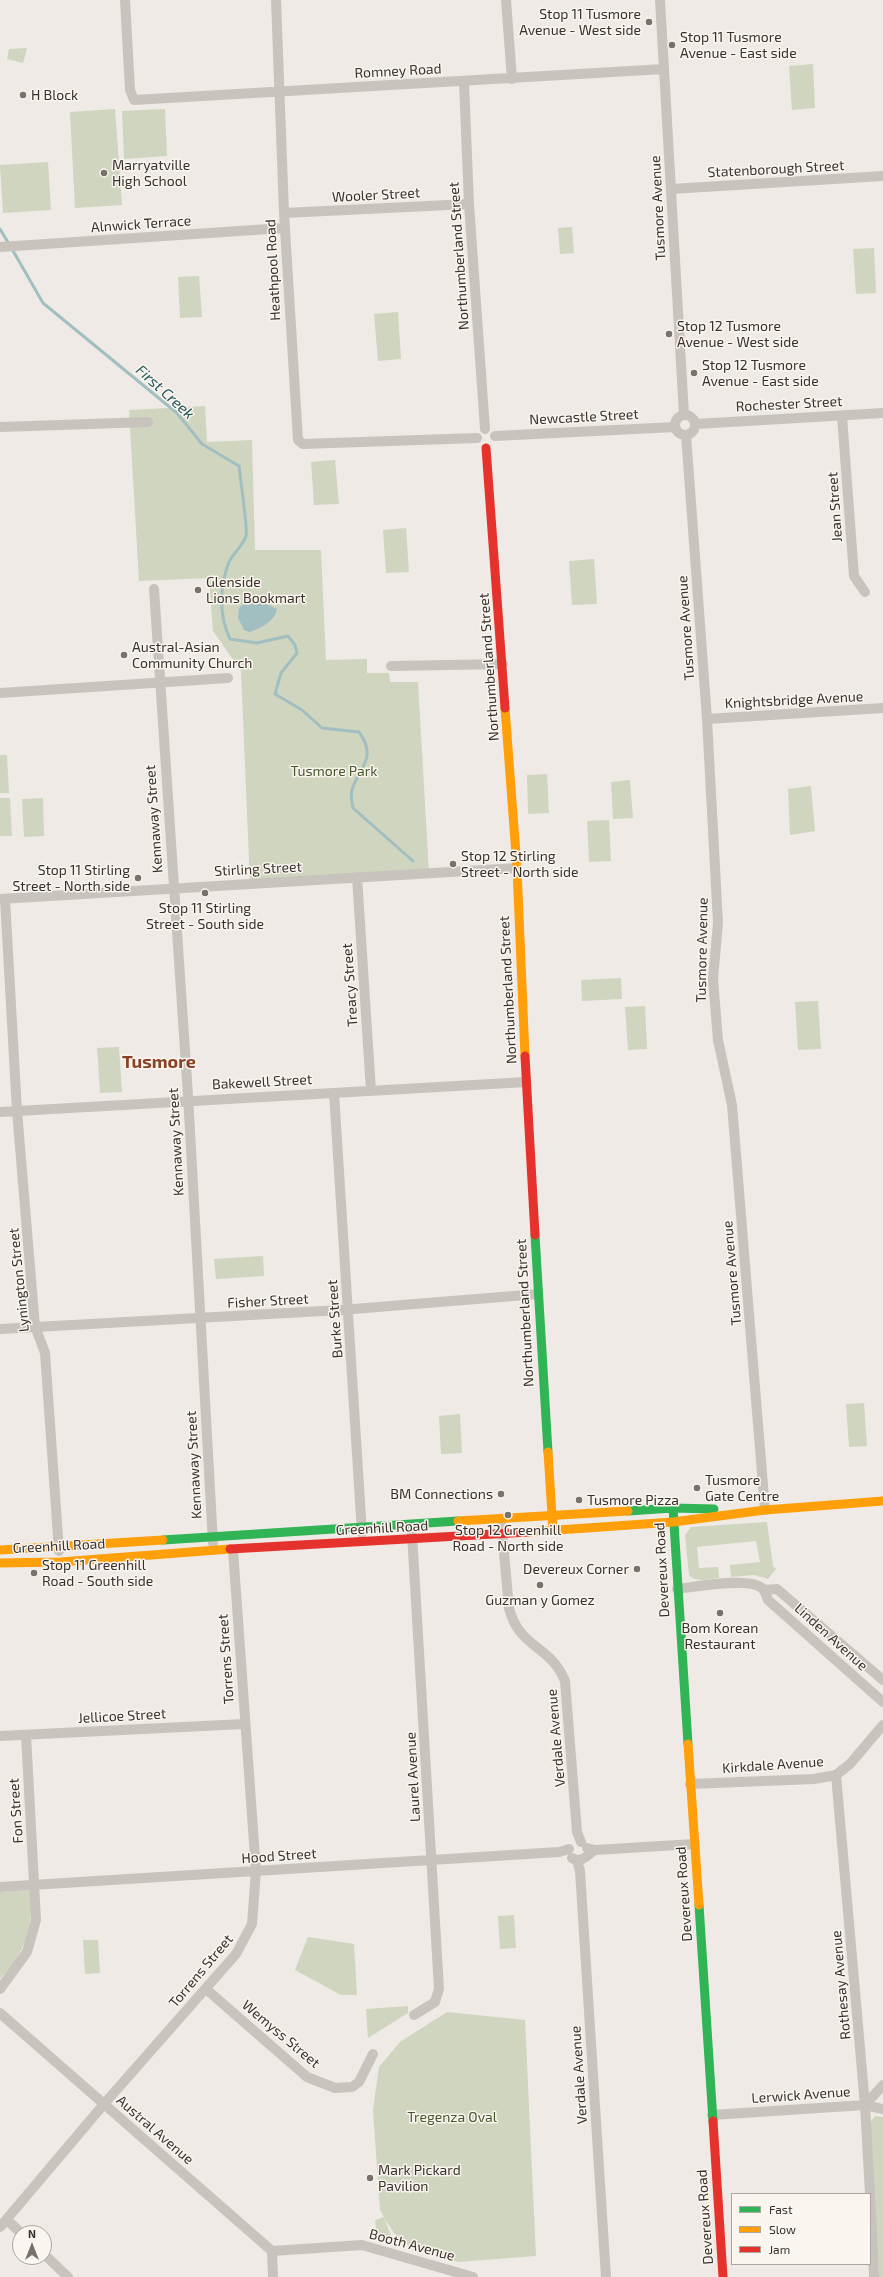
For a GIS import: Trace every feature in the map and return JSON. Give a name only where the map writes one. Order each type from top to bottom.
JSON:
[{"type":"street","name":"Romney Road","points":[[124,0],[130,90],[134,100],[281,91],[512,80],[664,70]]},
{"type":"street","name":"Heathpool Road","points":[[276,0],[281,91],[278,100],[284,228],[296,432],[298,440],[303,444],[477,438]]},
{"type":"street","points":[[506,0],[512,80]]},
{"type":"street","name":"Tusmore Avenue","points":[[660,0],[684,415]]},
{"type":"street","name":"Northumberland Street","points":[[464,82],[469,204],[486,429]]},
{"type":"street","name":"Statenborough Street","points":[[670,189],[883,176]]},
{"type":"street","name":"Wooler Street","points":[[284,213],[469,204]]},
{"type":"street","name":"Alnwick Terrace","points":[[2,247],[284,228]]},
{"type":"street","name":"Rochester Street","points":[[696,424],[883,413]]},
{"type":"street","points":[[684,415],[690,416],[696,424],[694,431],[686,435],[679,433],[675,427],[676,420],[684,415]]},
{"type":"street","name":"Jean Street","points":[[842,416],[854,576],[864,592]]},
{"type":"street","points":[[0,427],[148,422]]},
{"type":"street","name":"Newcastle Street","points":[[495,436],[675,427]]},
{"type":"street","points":[[486,429],[492,431],[495,436],[495,443],[486,448],[480,446],[477,438],[478,433],[486,429]]},
{"type":"street","name":"Tusmore Avenue","points":[[686,435],[707,719],[718,923],[713,979],[718,1040],[732,1104],[765,1510]]},
{"type":"street","name":"Northumberland Street","points":[[486,448],[517,868],[526,1082],[553,1531]]},
{"type":"street","name":"Kennaway Street","points":[[154,589],[188,1100],[213,1550]]},
{"type":"street","points":[[390,666],[503,664]]},
{"type":"street","points":[[0,693],[228,678]]},
{"type":"street","name":"Knightsbridge Avenue","points":[[707,719],[883,708]]},
{"type":"street","name":"Stirling Street","points":[[3,899],[517,868]]},
{"type":"street","name":"Treacy Street","points":[[356,877],[371,1091]]},
{"type":"street","name":"Lynington Street","points":[[3,899],[17,1111],[35,1326],[45,1353],[60,1562]]},
{"type":"street","name":"Bakewell Street","points":[[0,1112],[188,1100],[526,1082]]},
{"type":"street","name":"Burke Street","points":[[334,1093],[362,1543]]},
{"type":"street","name":"Fisher Street","points":[[0,1329],[348,1310],[538,1294]]},
{"type":"street","name":"Greenhill Road","points":[[0,1563],[60,1562],[213,1550],[362,1543],[553,1531],[674,1522],[765,1510],[883,1502]]},
{"type":"street","name":"Greenhill Road","points":[[0,1550],[212,1536],[412,1526],[673,1508],[765,1510]]},
{"type":"street","name":"Devereux Road","points":[[673,1508],[723,2277]]},
{"type":"street","name":"Verdale Avenue","points":[[501,1520],[509,1608],[513,1622],[525,1638],[555,1661],[565,1681],[580,1849],[580,1871],[606,2277]]},
{"type":"street","name":"Laurel Avenue","points":[[412,1526],[439,1989],[435,2002],[414,2015]]},
{"type":"street","name":"Torrens Street","points":[[4,2223],[104,2104],[236,1954],[252,1924],[255,1911],[256,1871],[244,1724],[233,1550]]},
{"type":"street","name":"Linden Avenue","points":[[678,1589],[744,1582],[755,1584],[764,1590],[768,1600],[883,1702]]},
{"type":"street","name":"Linden Avenue","points":[[764,1590],[777,1589],[806,1612],[883,1680]]},
{"type":"street","points":[[796,1624],[806,1612]]},
{"type":"street","name":"Jellicoe Street","points":[[0,1736],[244,1724]]},
{"type":"street","name":"Kirkdale Avenue","points":[[690,1784],[814,1779],[836,1774],[850,1764],[883,1725]]},
{"type":"street","name":"Fon Street","points":[[0,1989],[27,1952],[36,1920],[26,1735]]},
{"type":"street","name":"Rothesay Avenue","points":[[836,1774],[865,2104],[870,2193]]},
{"type":"street","name":"Hood Street","points":[[0,1887],[559,1852],[580,1849],[694,1844]]},
{"type":"street","name":"Wemyss Street","points":[[206,1989],[307,2077],[335,2088],[352,2087],[359,2082],[373,2054]]},
{"type":"street","name":"Austral Avenue","points":[[0,2013],[272,2251]]},
{"type":"street","name":"Lerwick Avenue","points":[[712,2115],[865,2104],[883,2085]]},
{"type":"street","points":[[865,2104],[883,2109]]},
{"type":"street","name":"Rothesay Avenue","points":[[871,2215],[874,2277]]},
{"type":"street","name":"Booth Avenue","points":[[272,2251],[362,2245],[474,2277]]},
{"type":"street","points":[[272,2251],[273,2277]]},
{"type":"street","points":[[52,2262],[68,2277]]},
{"type":"green space","points":[[27,48],[23,63],[7,59],[9,49]]},
{"type":"green space","points":[[813,64],[815,108],[792,110],[789,66]]},
{"type":"green space","points":[[115,109],[122,205],[75,208],[70,112]]},
{"type":"green space","points":[[165,109],[167,156],[124,159],[122,111]]},
{"type":"green space","points":[[48,162],[51,210],[3,213],[0,165]]},
{"type":"green space","points":[[572,227],[574,253],[560,254],[558,228]]},
{"type":"green space","points":[[874,248],[876,293],[856,294],[853,249]]},
{"type":"green space","points":[[199,276],[202,317],[180,318],[178,277]]},
{"type":"green space","points":[[398,312],[401,359],[378,361],[374,314]]},
{"type":"green space","name":"Tusmore Park","points":[[205,406],[207,442],[252,440],[255,550],[321,550],[326,660],[367,659],[367,673],[389,673],[390,682],[418,682],[429,873],[250,884],[241,671],[213,631],[209,578],[139,581],[129,410]]},
{"type":"green space","points":[[335,460],[339,504],[314,505],[311,462]]},
{"type":"green space","points":[[406,528],[409,572],[386,573],[383,530]]},
{"type":"green space","points":[[594,559],[597,604],[572,605],[569,561]]},
{"type":"green space","points":[[0,755],[7,755],[9,793],[0,793]]},
{"type":"green space","points":[[547,774],[549,813],[528,814],[527,775]]},
{"type":"green space","points":[[630,780],[633,818],[613,819],[611,782]]},
{"type":"green space","points":[[811,786],[815,831],[790,835],[788,789]]},
{"type":"green space","points":[[0,798],[10,798],[12,836],[0,836]]},
{"type":"green space","points":[[43,798],[44,836],[24,837],[22,799]]},
{"type":"green space","points":[[609,820],[611,861],[589,862],[587,821]]},
{"type":"green space","points":[[621,978],[622,999],[582,1001],[581,980]]},
{"type":"green space","points":[[818,1001],[821,1049],[798,1050],[795,1002]]},
{"type":"green space","points":[[645,1006],[647,1049],[628,1050],[625,1007]]},
{"type":"green space","points":[[119,1047],[122,1092],[100,1093],[97,1048]]},
{"type":"green space","points":[[263,1256],[264,1276],[216,1279],[214,1259]]},
{"type":"green space","points":[[864,1403],[867,1446],[849,1447],[846,1404]]},
{"type":"green space","points":[[460,1414],[462,1453],[441,1454],[439,1416]]},
{"type":"green space","points":[[767,1522],[773,1566],[776,1569],[768,1579],[754,1575],[731,1577],[730,1565],[760,1562],[756,1541],[697,1547],[699,1568],[718,1567],[719,1578],[699,1580],[689,1575],[685,1535],[691,1527]]},
{"type":"green space","points":[[31,1890],[31,1917],[26,1938],[17,1958],[0,1979],[0,1892]]},
{"type":"green space","points":[[514,1915],[516,1948],[500,1949],[498,1916]]},
{"type":"green space","points":[[308,1937],[354,1944],[357,1995],[341,1995],[295,1970]]},
{"type":"green space","points":[[83,1940],[98,1940],[100,1973],[85,1974]]},
{"type":"green space","points":[[408,2006],[408,2013],[368,2038],[366,2009]]},
{"type":"green space","name":"Tregenza Oval","points":[[447,2012],[525,2020],[536,2256],[458,2262],[400,2242],[384,2218],[393,2240],[377,2235],[375,2220],[384,2217],[380,2210],[373,2110],[379,2067],[400,2042]]},
{"type":"green space","points":[[875,2116],[883,2117],[883,2277],[879,2277],[869,2124]]},
{"type":"water","points":[[260,601],[277,609],[276,613],[270,621],[262,627],[249,632],[244,630],[238,618],[239,608],[245,603]]},
{"type":"waterway","name":"First Creek","points":[[0,229],[9,244]]},
{"type":"waterway","name":"First Creek","points":[[12,249],[43,303],[177,413],[202,444],[239,466],[246,536],[245,540],[229,562],[223,581],[222,611],[226,630],[230,639],[257,643],[288,636],[295,645],[297,653],[281,673],[275,694],[302,710],[322,728],[359,732],[367,749],[367,756],[351,792],[353,808],[413,861]]},
{"type":"traffic: fast","points":[[535,1235],[548,1452]]},
{"type":"traffic: fast","points":[[673,1508],[688,1744]]},
{"type":"traffic: fast","points":[[628,1511],[673,1508],[714,1509]]},
{"type":"traffic: fast","points":[[163,1540],[458,1521]]},
{"type":"traffic: fast","points":[[699,1905],[713,2121]]},
{"type":"traffic: slow","points":[[505,708],[517,868],[525,1056]]},
{"type":"traffic: slow","points":[[548,1452],[553,1531]]},
{"type":"traffic: slow","points":[[529,1532],[673,1522],[765,1510],[883,1501]]},
{"type":"traffic: slow","points":[[458,1521],[628,1511]]},
{"type":"traffic: slow","points":[[0,1550],[163,1540]]},
{"type":"traffic: slow","points":[[0,1563],[60,1562],[230,1549]]},
{"type":"traffic: slow","points":[[688,1744],[699,1905]]},
{"type":"traffic: jam","points":[[486,448],[505,708]]},
{"type":"traffic: jam","points":[[525,1056],[535,1235]]},
{"type":"traffic: jam","points":[[230,1549],[529,1532]]},
{"type":"traffic: jam","points":[[713,2121],[723,2277]]},
{"type":"place","name":"Stop 11 Tusmore Avenue - West side","points":[[649,22]]},
{"type":"place","name":"Stop 11 Tusmore Avenue - East side","points":[[672,45]]},
{"type":"place","name":"H Block","points":[[23,95]]},
{"type":"place","name":"Marryatville High School","points":[[104,173]]},
{"type":"place","name":"Stop 12 Tusmore Avenue - West side","points":[[669,334]]},
{"type":"place","name":"Stop 12 Tusmore Avenue - East side","points":[[694,373]]},
{"type":"place","name":"Glenside Lions Bookmart","points":[[198,590]]},
{"type":"place","name":"Austral-Asian Community Church","points":[[124,655]]},
{"type":"place","name":"Stop 12 Stirling Street - North side","points":[[453,864]]},
{"type":"place","name":"Stop 11 Stirling Street - North side","points":[[138,878]]},
{"type":"place","name":"Stop 11 Stirling Street - South side","points":[[205,893]]},
{"type":"place","name":"Tusmore Gate Centre","points":[[697,1488]]},
{"type":"place","name":"BM Connections","points":[[501,1494]]},
{"type":"place","name":"Tusmore Pizza","points":[[579,1500]]},
{"type":"place","name":"Stop 12 Greenhill Road - North side","points":[[508,1515]]},
{"type":"place","name":"Devereux Corner","points":[[637,1569]]},
{"type":"place","name":"Stop 11 Greenhill Road - South side","points":[[34,1573]]},
{"type":"place","name":"Guzman y Gomez","points":[[540,1585]]},
{"type":"place","name":"Bom Korean Restaurant","points":[[720,1613]]},
{"type":"place","name":"Mark Pickard Pavilion","points":[[370,2178]]},
{"type":"district","name":"Tusmore","points":[[159,1062]]}]
